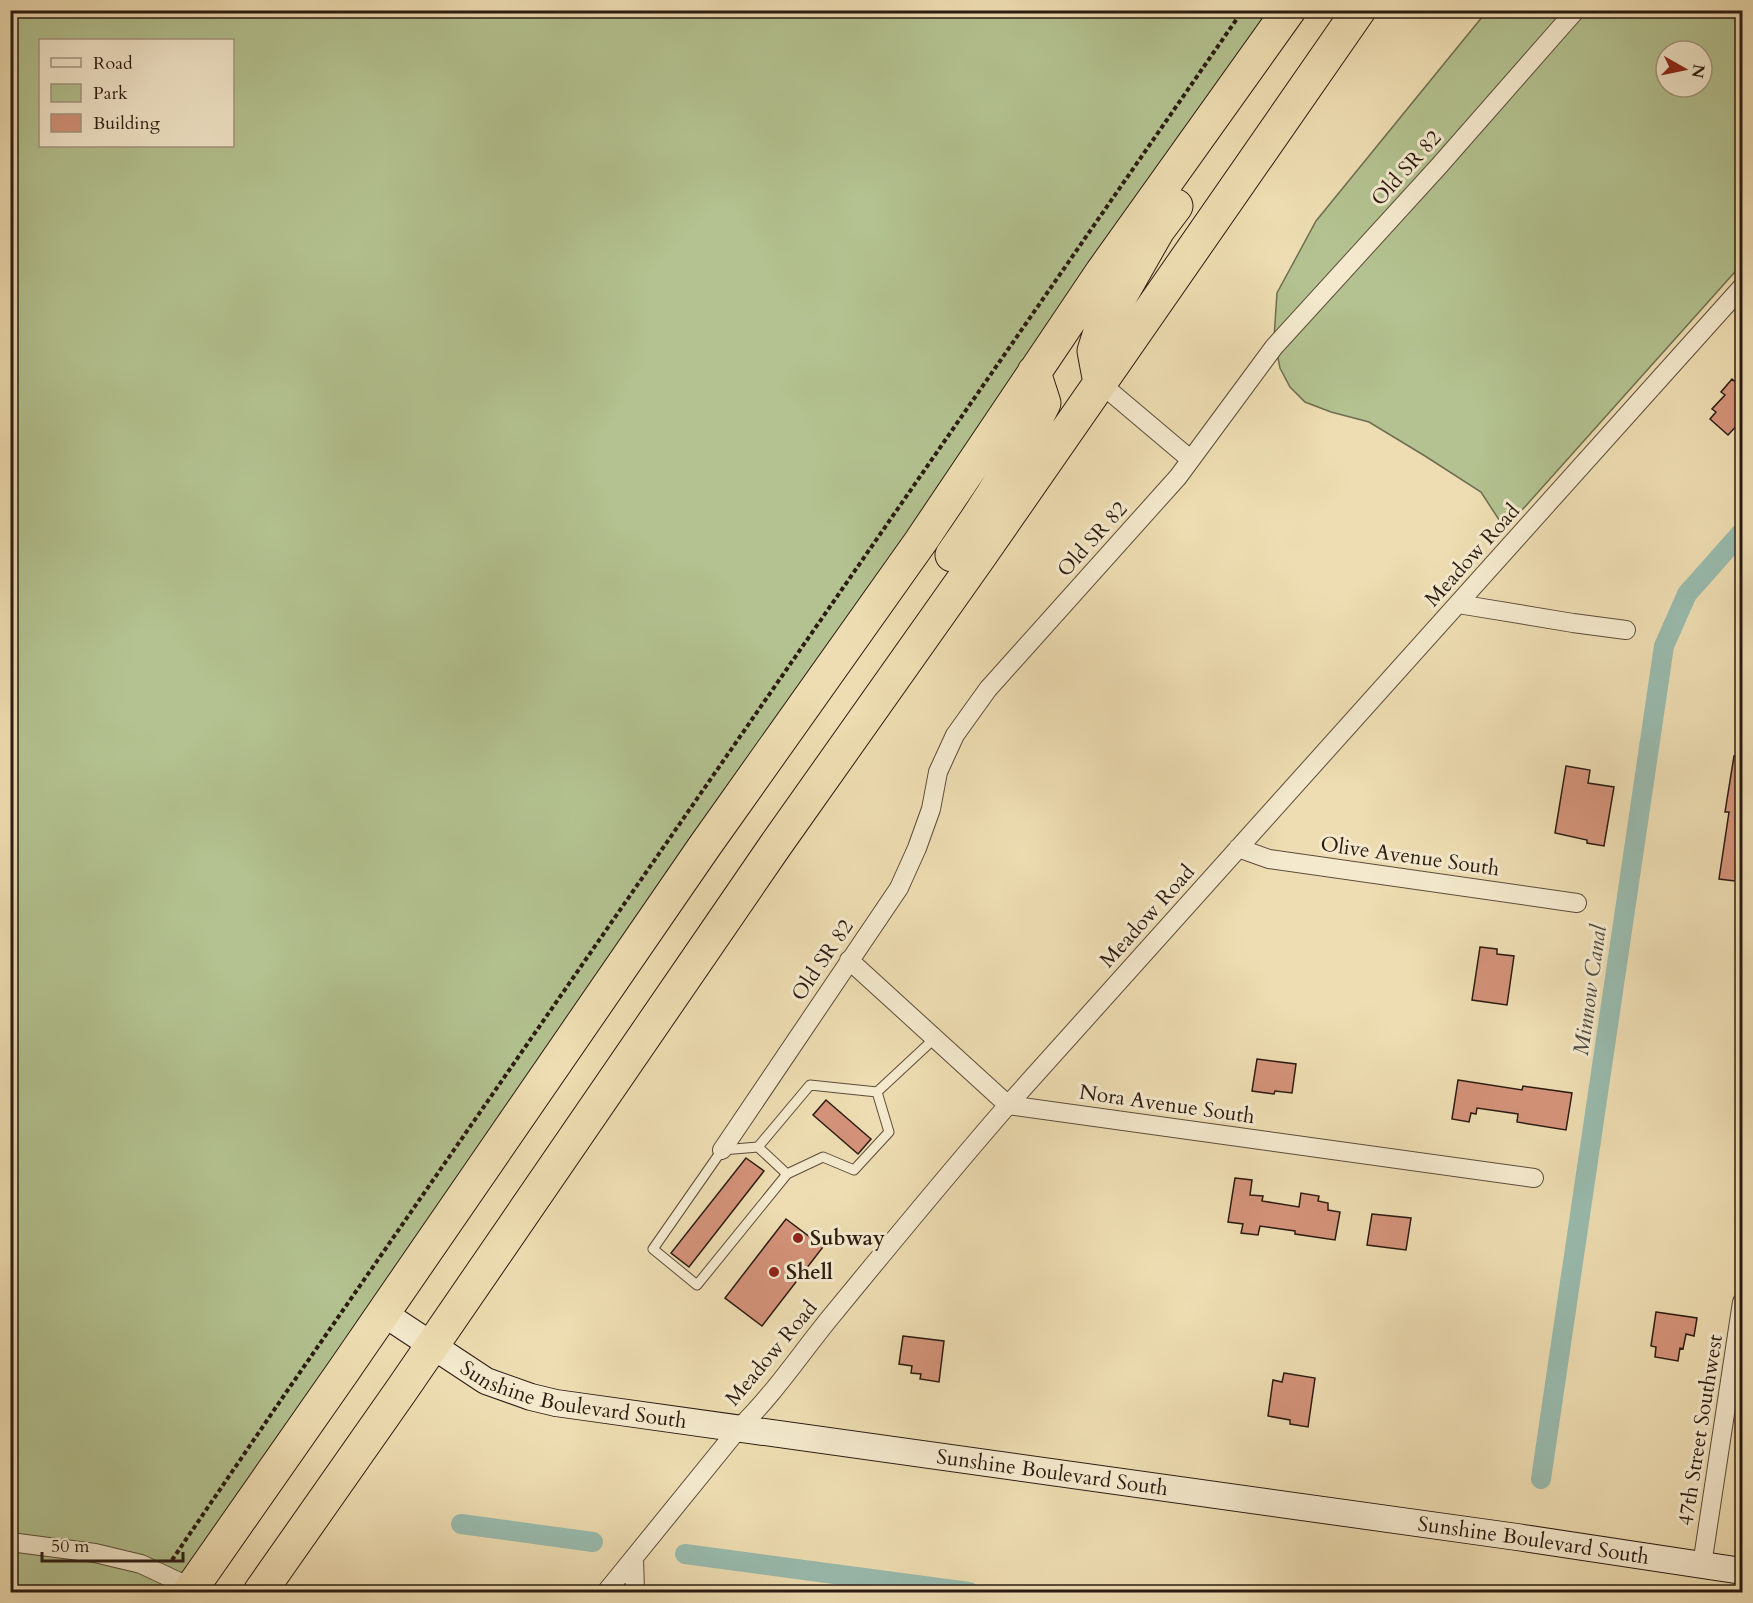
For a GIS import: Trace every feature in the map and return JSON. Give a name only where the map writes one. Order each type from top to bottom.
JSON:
[{"type":"highway","points":[[191,1591],[704,847],[921,541],[1102,272],[1289,10]]},
{"type":"highway","points":[[1100,383],[1094,351],[1100,332],[1158,231],[1313,10]]},
{"type":"highway","points":[[260,1593],[768,856],[1359,10]]},
{"type":"highway","points":[[855,733],[870,673],[976,521],[1027,439],[1044,403],[1034,372]]},
{"type":"street","name":"Old SR 82","points":[[722,1150],[899,888],[931,809],[938,772],[955,735],[988,689],[1178,477],[1274,347],[1439,166],[1576,10]]},
{"type":"street","name":"Meadow Road","points":[[606,1593],[739,1428],[758,1409],[828,1320],[1008,1105],[1743,287]]},
{"type":"street","points":[[1100,383],[1190,459]]},
{"type":"street","points":[[1458,604],[1626,630]]},
{"type":"street","name":"Olive Avenue South","points":[[1238,848],[1269,859],[1577,903]]},
{"type":"street","points":[[849,960],[1008,1105]]},
{"type":"street","name":"Nora Avenue South","points":[[1008,1105],[1534,1178]]},
{"type":"street","name":"47th Street Southwest","points":[[1702,1565],[1743,1302]]},
{"type":"street","name":"Sunshine Boulevard South","points":[[383,1313],[486,1382],[556,1403],[1743,1571]]},
{"type":"street","points":[[10,1542],[86,1551],[141,1564],[191,1591]]},
{"type":"street","points":[[634,1558],[635,1593]]},
{"type":"lane","points":[[878,1092],[889,1132],[854,1170],[823,1157],[787,1174],[697,1285],[653,1248],[722,1150],[758,1147],[810,1085],[878,1092],[934,1038]]},
{"type":"lane","points":[[758,1147],[787,1174]]},
{"type":"path","points":[[183,1546],[292,1384],[1243,10]]},
{"type":"green space","points":[[11,11],[1276,11],[1022,371],[176,1592],[11,1592]]},
{"type":"green space","points":[[1487,11],[1742,11],[1742,264],[1505,529],[1481,492],[1369,422],[1305,402],[1290,387],[1280,368],[1274,338],[1277,293],[1316,221]]},
{"type":"building","points":[[1732,379],[1743,388],[1743,419],[1728,435],[1710,419],[1716,412],[1712,409],[1725,395],[1721,392]]},
{"type":"building","points":[[1734,756],[1743,757],[1743,882],[1719,879],[1729,812],[1725,812]]},
{"type":"building","points":[[1566,766],[1590,770],[1588,783],[1614,787],[1604,846],[1555,833]]},
{"type":"building","points":[[1480,947],[1497,949],[1497,954],[1514,956],[1507,1005],[1472,1000]]},
{"type":"building","points":[[1257,1059],[1296,1064],[1292,1093],[1275,1091],[1274,1094],[1252,1091]]},
{"type":"building","points":[[1458,1080],[1522,1090],[1523,1086],[1572,1093],[1566,1130],[1517,1122],[1518,1114],[1477,1108],[1476,1114],[1471,1113],[1469,1122],[1452,1119]]},
{"type":"building","points":[[826,1100],[871,1139],[858,1154],[813,1115]]},
{"type":"building","points":[[746,1158],[764,1171],[689,1267],[671,1253]]},
{"type":"building","points":[[1235,1178],[1252,1180],[1250,1195],[1263,1196],[1262,1201],[1299,1207],[1301,1193],[1319,1196],[1318,1201],[1328,1203],[1328,1210],[1340,1212],[1335,1240],[1260,1226],[1258,1235],[1241,1233],[1243,1224],[1228,1222]]},
{"type":"building","points":[[1372,1214],[1411,1218],[1406,1250],[1367,1245]]},
{"type":"building","name":"Shell","points":[[786,1219],[823,1247],[762,1326],[725,1298]]},
{"type":"building","points":[[1656,1312],[1697,1318],[1694,1336],[1686,1334],[1678,1361],[1655,1357],[1656,1347],[1651,1346]]},
{"type":"building","points":[[903,1336],[944,1341],[939,1382],[920,1379],[921,1374],[911,1373],[912,1366],[899,1364]]},
{"type":"building","points":[[1284,1373],[1315,1378],[1308,1427],[1290,1424],[1290,1420],[1268,1416],[1273,1380],[1282,1382]]},
{"type":"waterway","name":"Minnow Canal","points":[[1541,1479],[1664,646],[1687,594],[1742,532]]},
{"type":"waterway","points":[[461,1524],[593,1542]]},
{"type":"waterway","points":[[685,1554],[969,1592]]},
{"type":"place","name":"Subway","points":[[798,1238]]},
{"type":"place","name":"Shell","points":[[774,1272]]}]
